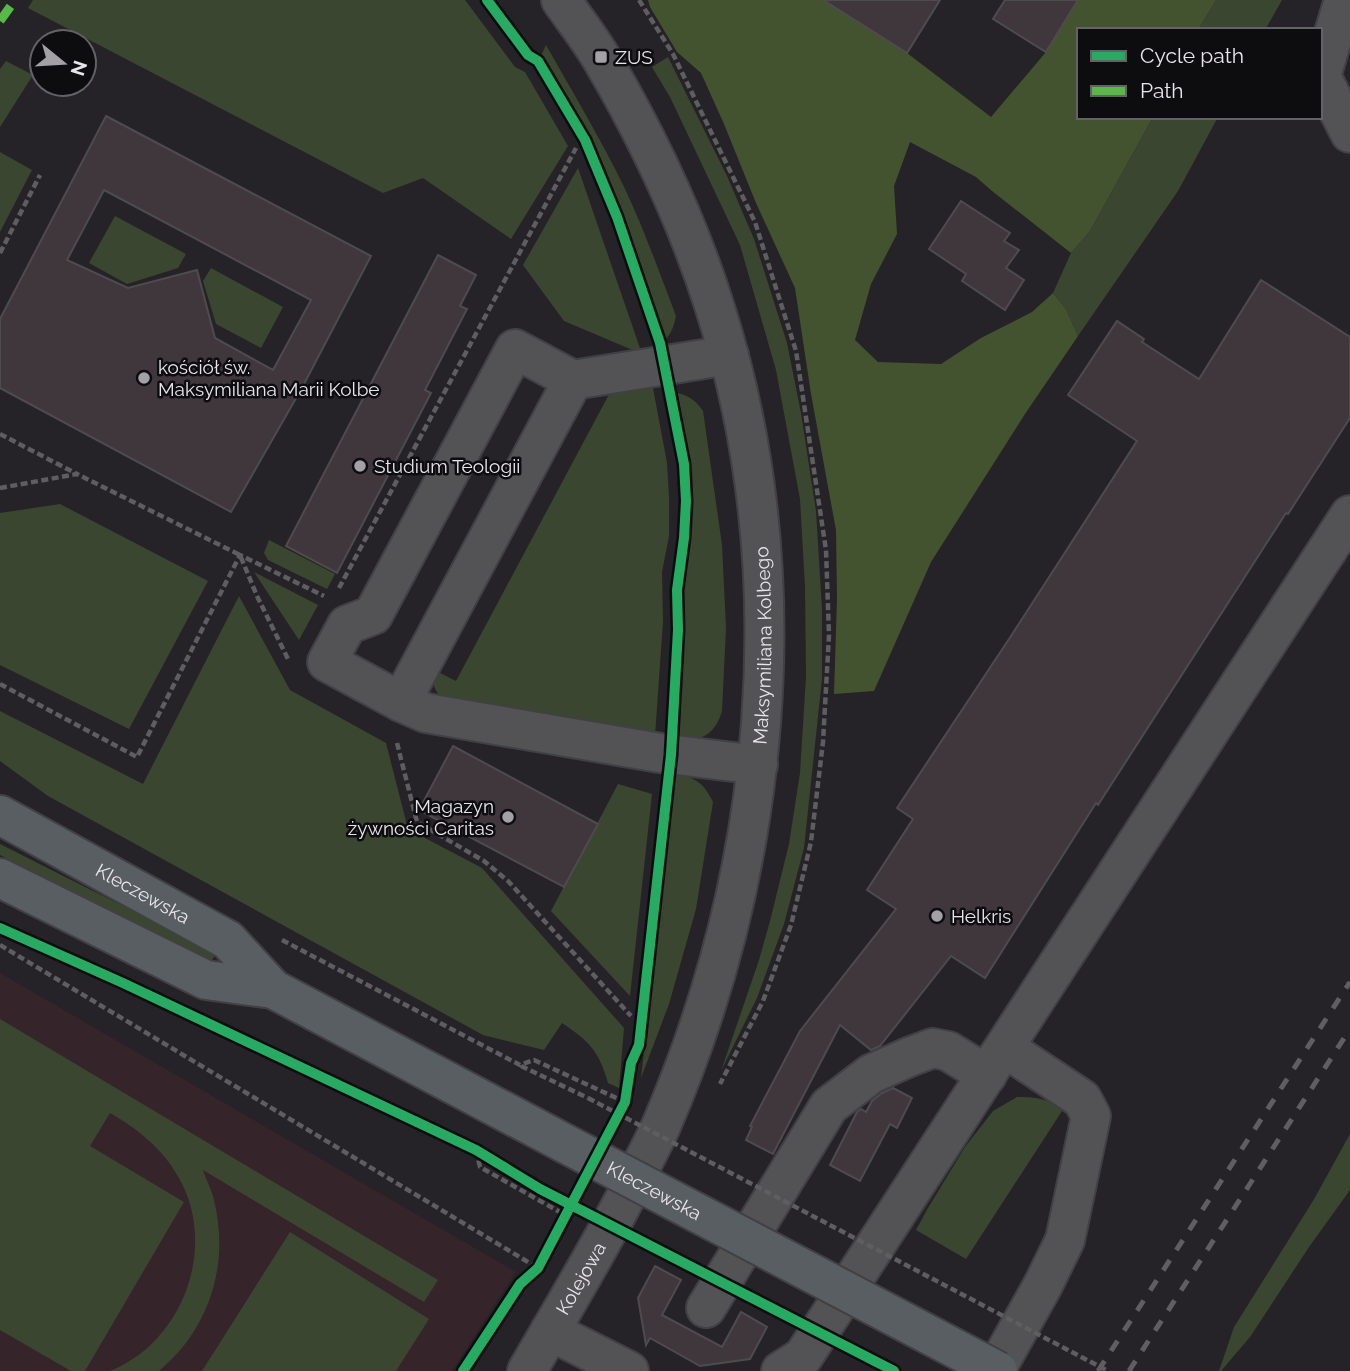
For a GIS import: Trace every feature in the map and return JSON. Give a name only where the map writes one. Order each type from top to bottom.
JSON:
[{"type":"main road","name":"Kleczewska","points":[[0,815],[228,940],[273,989],[997,1371]]},
{"type":"main road","name":"Kleczewska","points":[[0,878],[206,980],[273,989]]},
{"type":"street","name":"Maksymiliana Kolbego","points":[[561,0],[601,57],[659,167],[700,264],[729,355],[750,452],[764,584],[762,719],[742,872],[702,1018],[660,1129],[631,1186]]},
{"type":"street","points":[[1322,73],[1344,0]]},
{"type":"street","points":[[1322,78],[1350,133]]},
{"type":"street","points":[[729,355],[573,380],[515,349],[373,615],[347,625],[327,662],[426,713],[660,753],[758,765]]},
{"type":"street","points":[[401,702],[573,380]]},
{"type":"street","points":[[781,1371],[803,1357],[1350,515]]},
{"type":"street","points":[[706,1308],[830,1106],[872,1074],[933,1048],[996,1061],[1082,1099],[1091,1116],[1065,1240],[997,1371]]},
{"type":"street","name":"Kolejowa","points":[[527,1371],[610,1228],[631,1186]]},
{"type":"street","points":[[550,1331],[629,1371]]},
{"type":"path","points":[[339,588],[576,148]]},
{"type":"path","points":[[0,253],[40,175]]},
{"type":"path","points":[[0,434],[78,474]]},
{"type":"path","points":[[0,684],[137,757],[240,555],[332,600]]},
{"type":"path","points":[[0,946],[533,1272]]},
{"type":"path","points":[[534,1060],[625,1102]]},
{"type":"path","points":[[520,1065],[1108,1371]]},
{"type":"path","points":[[476,1150],[480,1167],[565,1214]]},
{"type":"shaded area","points":[[0,973],[516,1272],[452,1371],[0,1371]]},
{"type":"green space","points":[[33,0],[465,0],[515,67],[525,72],[568,146],[511,239],[423,178],[383,193],[98,44],[98,28],[66,28],[28,8]]},
{"type":"green space","points":[[648,0],[825,0],[907,53],[991,117],[1046,52],[1078,0],[1216,0],[1199,28],[1077,28],[1077,119],[1152,119],[1090,231],[1071,253],[976,177],[910,142],[894,186],[897,234],[871,284],[855,340],[878,362],[941,364],[981,338],[1032,312],[1053,293],[1066,309],[1078,336],[931,562],[874,691],[834,694],[836,530],[795,288],[701,73],[677,52]]},
{"type":"green space","points":[[1216,0],[1282,0],[1266,28],[1199,28]]},
{"type":"green space","points":[[546,45],[617,172],[646,237],[676,316],[671,332],[665,340],[616,200],[589,136],[541,56]]},
{"type":"green space","points":[[668,57],[727,176],[754,239],[787,343],[816,511],[822,609],[822,679],[804,848],[784,924],[757,998],[721,1071],[759,960],[789,844],[800,773],[806,677],[805,587],[800,499],[776,370],[740,245],[670,97],[652,67]]},
{"type":"green space","points":[[6,61],[28,72],[28,83],[0,127],[0,69]]},
{"type":"green space","points":[[1152,119],[1217,119],[1178,191],[1078,336],[1066,309],[1053,293],[1071,253],[1090,231]]},
{"type":"green space","points":[[0,152],[32,170],[0,232]]},
{"type":"green space","points":[[578,168],[642,354],[564,321],[523,265]]},
{"type":"green space","points":[[115,216],[186,254],[178,268],[127,284],[89,263]]},
{"type":"green space","points":[[211,268],[283,307],[261,348],[216,324],[203,281]]},
{"type":"green space","points":[[614,385],[653,388],[667,463],[669,536],[662,572],[663,621],[655,736],[441,697],[434,685],[434,670],[456,681]]},
{"type":"green space","points":[[678,393],[692,399],[703,411],[722,545],[726,628],[722,711],[712,731],[687,740],[679,740],[684,591],[691,500],[690,465]]},
{"type":"green space","points":[[60,504],[208,581],[129,729],[0,665],[0,513]]},
{"type":"green space","points":[[269,540],[335,574],[327,589],[268,560],[264,553]]},
{"type":"green space","points":[[254,572],[318,605],[299,640]]},
{"type":"green space","points":[[239,596],[290,690],[386,743],[408,829],[482,868],[624,1028],[619,1088],[608,1083],[592,1048],[562,1023],[544,1050],[483,1035],[48,796],[0,761],[0,711],[143,784]]},
{"type":"green space","points":[[676,773],[698,782],[713,802],[696,909],[669,1004],[641,1078]]},
{"type":"green space","points":[[618,784],[652,794],[630,996],[551,911]]},
{"type":"green space","points":[[0,844],[216,953],[211,962],[0,855]]},
{"type":"green space","points":[[0,1019],[438,1280],[424,1302],[203,1170],[212,1192],[218,1220],[219,1259],[216,1278],[203,1315],[182,1348],[159,1371],[110,1371],[136,1357],[157,1338],[174,1315],[186,1290],[194,1262],[195,1233],[190,1205],[173,1168],[149,1141],[110,1113],[90,1146],[184,1202],[85,1371],[71,1371],[0,1330]]},
{"type":"green space","points":[[1017,1097],[1041,1099],[1062,1111],[966,1259],[916,1230],[965,1147],[993,1111]]},
{"type":"green space","points":[[1350,1134],[1350,1190],[1250,1337],[1219,1371],[1234,1327],[1313,1201]]},
{"type":"green space","points":[[290,1232],[429,1319],[396,1371],[202,1371]]},
{"type":"building","points":[[823,0],[940,0],[907,53]]},
{"type":"building","points":[[1005,0],[1078,0],[1046,52],[993,19]]},
{"type":"building","name":"kościół św. Maksymiliana Marii Kolbe","points":[[106,116],[371,256],[303,386],[231,512],[0,388],[0,319]],"holes":[[[104,190],[311,300],[273,370],[215,338],[197,270],[128,288],[67,260]]]},
{"type":"building","points":[[961,201],[1010,233],[1004,241],[1019,250],[1006,268],[1024,280],[1005,310],[962,281],[966,274],[929,249]]},
{"type":"building","name":"Studium Teologii","points":[[438,255],[476,275],[460,306],[467,309],[425,390],[431,393],[337,573],[286,546]]},
{"type":"building","points":[[1261,280],[1350,337],[1350,418],[1098,805],[1096,803],[985,978],[951,956],[880,1046],[871,1050],[840,1025],[773,1154],[746,1140],[752,1127],[750,1126],[800,1031],[896,909],[867,890],[913,819],[897,808],[1137,441],[1068,395],[1117,321],[1144,339],[1142,342],[1199,379]]},
{"type":"building","name":"Magazyn żywności Caritas","points":[[453,746],[598,824],[564,887],[419,810]]},
{"type":"building","points":[[893,1088],[912,1098],[897,1128],[890,1124],[860,1181],[830,1165],[857,1112],[861,1109],[866,1112],[872,1101]]},
{"type":"building","points":[[655,1266],[681,1280],[662,1315],[722,1347],[741,1312],[767,1327],[750,1359],[700,1366],[650,1338],[646,1345],[638,1298]]},
{"type":"railway","points":[[1098,1371],[1350,982]]},
{"type":"railway","points":[[1129,1371],[1350,1029]]},
{"type":"marked path","points":[[0,21],[15,0]]},
{"type":"cycle path","points":[[463,1371],[520,1284],[538,1268],[625,1102],[631,1063],[639,1045],[671,755],[678,630],[677,590],[686,501],[684,464],[660,343],[617,217],[585,140],[538,61],[528,55],[487,0]]},
{"type":"cycle path","points":[[0,928],[123,983],[476,1150],[540,1189],[894,1371]]},
{"type":"place","name":"ZUS","points":[[601,57]]},
{"type":"place","name":"kościół św. Maksymiliana Marii Kolbe","points":[[144,378]]},
{"type":"place","name":"Studium Teologii","points":[[360,466]]},
{"type":"place","name":"Magazyn żywności Caritas","points":[[508,817]]},
{"type":"place","name":"Helkris","points":[[937,916]]}]
